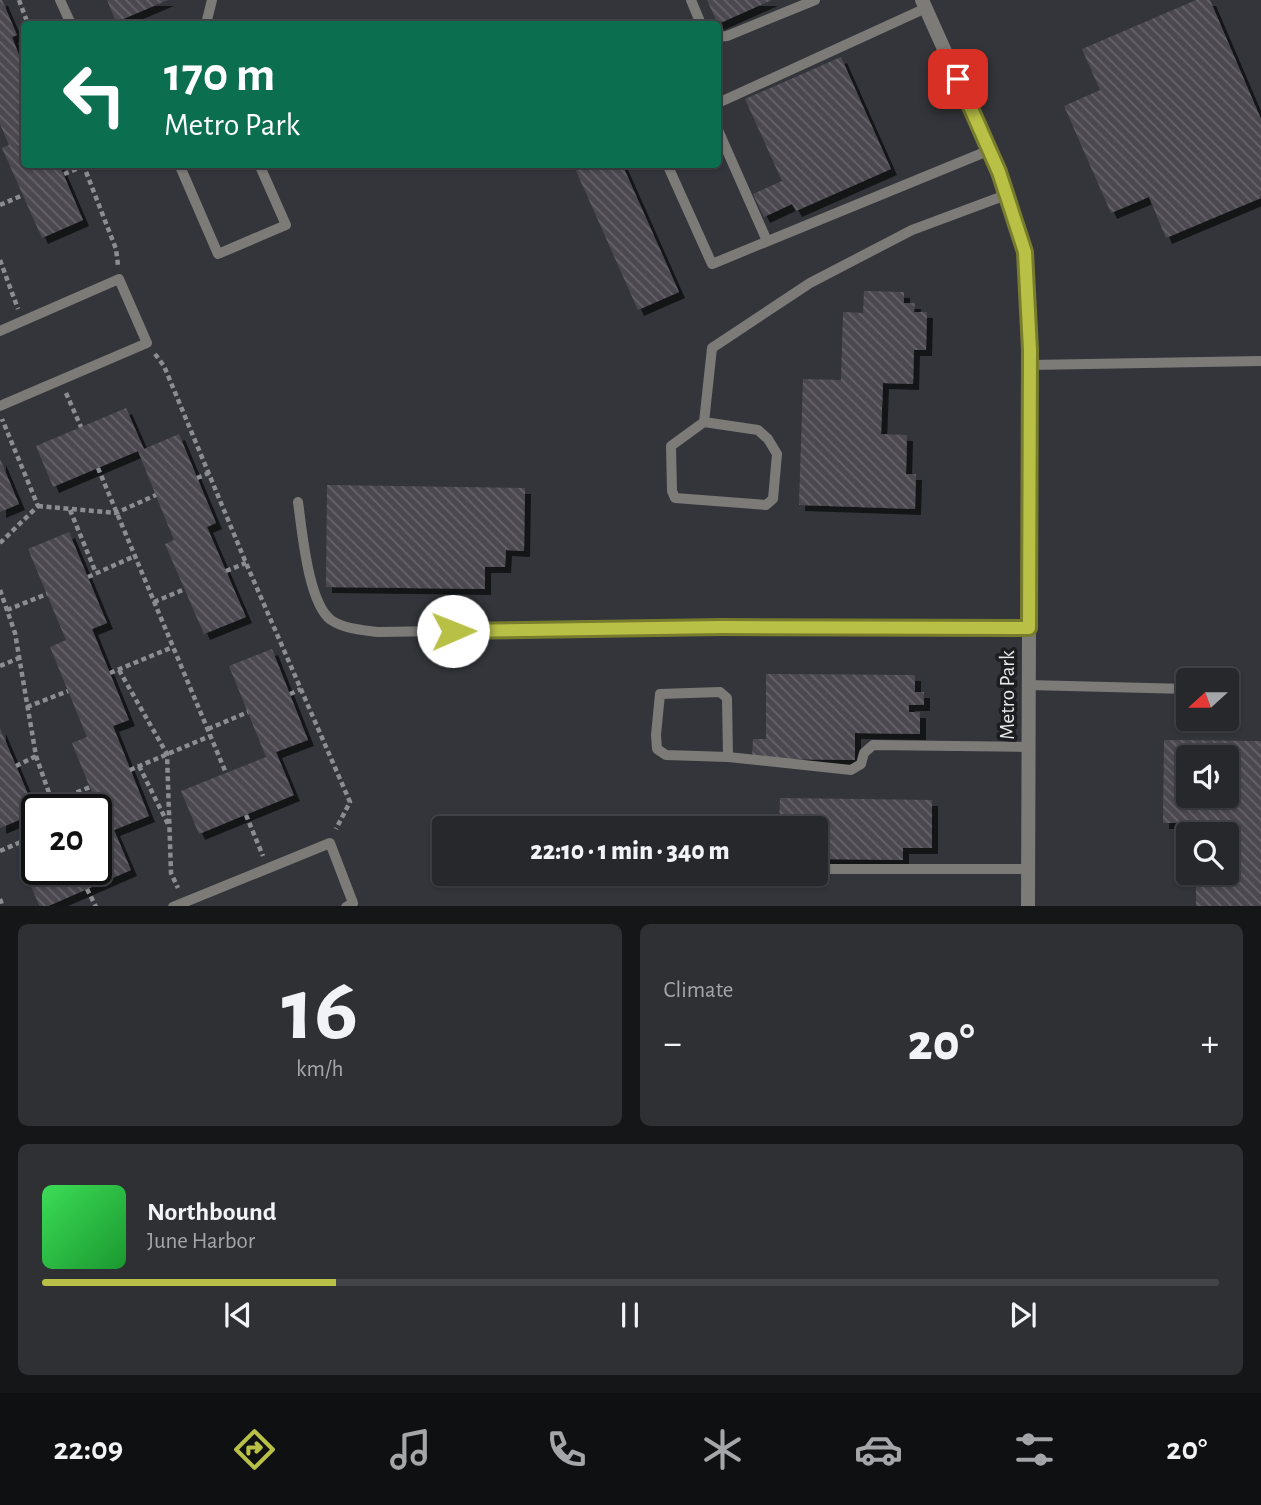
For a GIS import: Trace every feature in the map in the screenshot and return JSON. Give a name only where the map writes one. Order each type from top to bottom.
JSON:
[{"type":"street","name":"Metro Park","points":[[924,4],[999,172],[1025,252],[1030,365],[1028,906]]},
{"type":"lane","points":[[60,0],[70,21]]},
{"type":"lane","points":[[207,21],[212,0]]},
{"type":"lane","points":[[691,0],[700,21]]},
{"type":"lane","points":[[721,37],[815,0]]},
{"type":"lane","points":[[721,102],[924,4]]},
{"type":"lane","points":[[721,137],[767,241]]},
{"type":"lane","points":[[669,168],[712,264],[990,150]]},
{"type":"lane","points":[[181,168],[218,254],[286,225],[261,168]]},
{"type":"lane","points":[[704,422],[758,429],[768,439],[777,454],[773,499],[766,505],[675,498],[672,491],[671,446],[704,422],[712,348],[821,277],[912,230],[1006,195]]},
{"type":"lane","points":[[0,331],[119,279],[147,343],[0,406]]},
{"type":"lane","points":[[1030,365],[1261,361]]},
{"type":"lane","points":[[298,502],[306,562],[318,603],[330,620],[349,627],[378,632],[722,627],[1029,628]]},
{"type":"lane","points":[[1028,685],[1176,689]]},
{"type":"lane","points":[[728,757],[727,698],[720,692],[660,694],[657,749],[666,755],[728,757],[851,770],[861,764],[864,753],[873,745],[1028,747]]},
{"type":"lane","points":[[173,906],[330,843],[351,905]]},
{"type":"lane","points":[[828,869],[1028,869]]},
{"type":"path","points":[[19,0],[27,21]]},
{"type":"path","points":[[64,174],[77,168]]},
{"type":"path","points":[[84,168],[116,249],[119,279]]},
{"type":"path","points":[[0,205],[23,195]]},
{"type":"path","points":[[0,260],[23,321]]},
{"type":"path","points":[[147,343],[164,366],[350,802],[330,843]]},
{"type":"path","points":[[61,380],[81,427]]},
{"type":"path","points":[[0,413],[38,506]]},
{"type":"path","points":[[98,468],[226,773]]},
{"type":"path","points":[[197,478],[209,473]]},
{"type":"path","points":[[0,543],[38,506],[116,513],[156,495]]},
{"type":"path","points":[[69,509],[96,573]]},
{"type":"path","points":[[88,577],[135,556]]},
{"type":"path","points":[[226,572],[246,563]]},
{"type":"path","points":[[154,602],[185,589]]},
{"type":"path","points":[[0,590],[15,633],[36,757],[49,794]]},
{"type":"path","points":[[7,610],[47,594]]},
{"type":"path","points":[[110,673],[173,648]]},
{"type":"path","points":[[0,666],[19,658]]},
{"type":"path","points":[[120,670],[167,754],[171,873],[185,902]]},
{"type":"path","points":[[290,694],[301,690]]},
{"type":"path","points":[[27,707],[68,691]]},
{"type":"path","points":[[208,729],[248,712]]},
{"type":"path","points":[[130,769],[211,736]]},
{"type":"path","points":[[16,766],[36,757]]},
{"type":"path","points":[[139,766],[170,828]]},
{"type":"path","points":[[72,794],[90,787]]},
{"type":"path","points":[[246,815],[268,868]]},
{"type":"path","points":[[0,851],[21,842]]},
{"type":"path","points":[[87,889],[96,906]]},
{"type":"path","points":[[0,899],[3,906]]},
{"type":"building","points":[[2,0],[17,35],[12,37],[21,60],[21,168],[61,168],[83,220],[42,238],[2,148],[9,145],[0,124]]},
{"type":"building","points":[[107,0],[168,0],[118,21],[116,21]]},
{"type":"building","points":[[707,0],[772,0],[721,23],[717,21]]},
{"type":"building","points":[[1196,0],[1210,0],[1261,119],[1261,198],[1166,238],[1149,197],[1111,213],[1064,106],[1100,90],[1082,49]]},
{"type":"building","points":[[841,57],[891,169],[796,211],[792,204],[764,217],[753,194],[782,181],[745,99]]},
{"type":"building","points":[[575,168],[624,168],[679,292],[638,310]]},
{"type":"building","points":[[864,291],[904,292],[904,303],[915,303],[914,312],[927,312],[926,350],[914,350],[913,384],[883,383],[881,434],[907,435],[906,474],[916,474],[915,509],[799,505],[803,379],[841,380],[843,312],[863,313]]},
{"type":"building","points":[[126,408],[144,449],[179,434],[216,523],[207,527],[246,617],[204,634],[165,544],[174,540],[138,451],[53,487],[36,446]]},
{"type":"building","points":[[0,459],[19,504],[0,512]]},
{"type":"building","points":[[327,485],[525,488],[524,551],[506,550],[505,567],[485,567],[485,589],[326,587]]},
{"type":"building","points":[[69,532],[107,623],[92,629],[129,720],[113,726],[149,816],[114,830],[131,870],[112,878],[112,794],[93,794],[72,743],[87,737],[50,647],[66,640],[28,549]]},
{"type":"building","points":[[272,649],[308,740],[276,752],[294,795],[199,834],[181,791],[266,757],[229,666]]},
{"type":"building","points":[[766,674],[915,675],[915,692],[924,692],[924,705],[909,705],[909,712],[920,712],[920,734],[855,733],[855,760],[752,759],[753,739],[766,739]]},
{"type":"building","points":[[0,728],[28,794],[21,794],[21,819],[0,828]]},
{"type":"building","points":[[1164,740],[1261,741],[1261,906],[1196,906],[1196,885],[1239,885],[1239,822],[1163,823]]},
{"type":"building","points":[[780,798],[932,800],[932,848],[903,848],[903,860],[828,859],[828,816],[779,816]]},
{"type":"building","points":[[30,885],[97,885],[48,906],[40,906]]},
{"type":"route","points":[[453,631],[722,627],[1029,628],[1030,350],[1025,252],[999,172],[958,79]]}]
